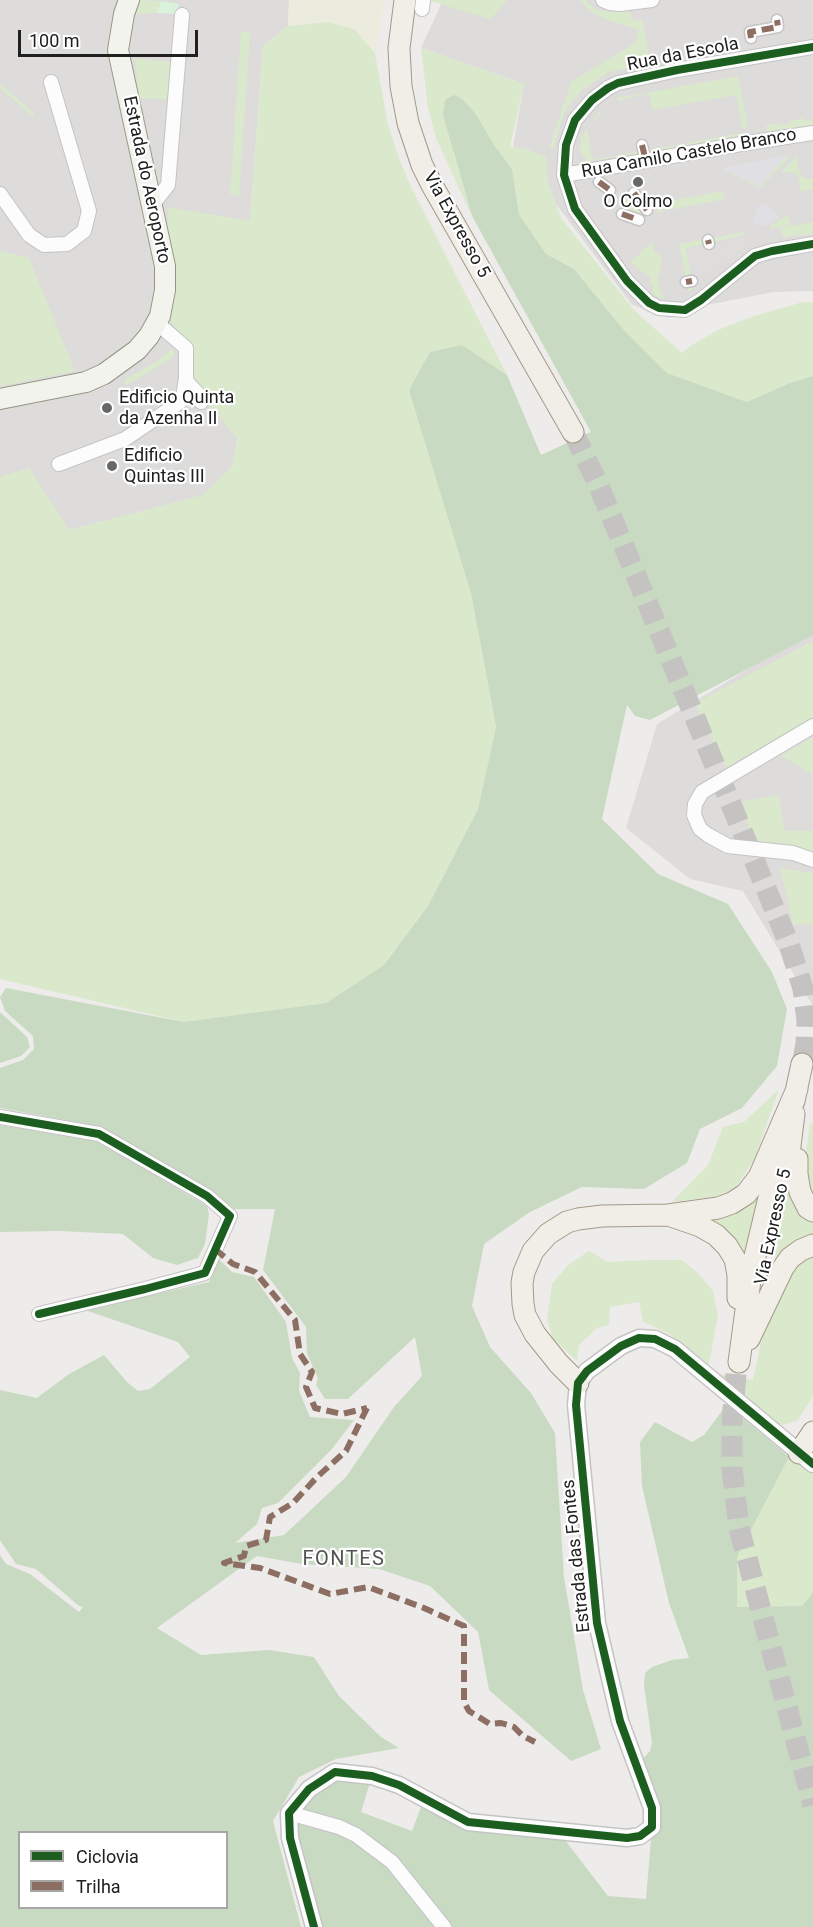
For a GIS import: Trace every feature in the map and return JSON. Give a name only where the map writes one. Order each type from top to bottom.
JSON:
[{"type":"main road","name":"Estrada do Aeroporto","points":[[0,399],[86,382],[104,374],[137,350],[157,323],[165,290],[165,266],[118,51],[124,14],[129,0]]},
{"type":"main road","name":"Via Expresso 5","points":[[417,3],[400,30],[399,67],[404,105],[418,154],[432,185],[573,432]]},
{"type":"main road","name":"Via Expresso 5","points":[[738,1368],[752,1273],[802,1064]]},
{"type":"main road","points":[[797,1089],[797,1174],[800,1192],[808,1208],[813,1211]]},
{"type":"main road","points":[[578,1383],[535,1334],[525,1315],[522,1283],[533,1251],[548,1234],[567,1222],[578,1219],[602,1216],[668,1215],[718,1208],[746,1194],[759,1177],[797,1089]]},
{"type":"main road","points":[[668,1215],[700,1226],[716,1235],[735,1259],[738,1275],[738,1368]]},
{"type":"main road","points":[[738,1368],[783,1268],[790,1258],[813,1245]]},
{"type":"main road","points":[[806,1459],[813,1432]]},
{"type":"street","points":[[603,0],[620,4],[652,0]]},
{"type":"street","points":[[153,204],[168,185],[182,15]]},
{"type":"street","points":[[751,38],[750,32],[778,27],[777,21]]},
{"type":"street","name":"Rua da Escola","points":[[813,47],[677,70],[618,83],[608,88],[592,100],[575,120],[566,145],[564,175],[575,209],[627,281],[649,303],[659,308],[685,310],[696,304],[755,256],[813,244]]},
{"type":"street","points":[[0,194],[29,236],[45,244],[67,244],[84,231],[88,211],[51,82]]},
{"type":"street","name":"Rua Camilo Castelo Branco","points":[[564,175],[813,133]]},
{"type":"street","points":[[642,145],[646,161]]},
{"type":"street","points":[[599,182],[610,190]]},
{"type":"street","points":[[634,193],[647,210]]},
{"type":"street","points":[[622,214],[639,219]]},
{"type":"street","points":[[59,464],[125,439],[180,402],[186,378],[186,348],[157,323]]},
{"type":"street","points":[[186,378],[200,395],[201,402]]},
{"type":"street","points":[[813,726],[702,792],[695,804],[694,815],[700,829],[728,846],[793,853],[813,860]]},
{"type":"street","points":[[0,1117],[99,1134],[207,1196],[230,1216],[205,1273],[39,1314]]},
{"type":"street","points":[[578,1383],[587,1371],[621,1346],[639,1338],[655,1339],[675,1349],[806,1459]]},
{"type":"street","name":"Estrada das Fontes","points":[[289,1813],[309,1789],[335,1772],[372,1776],[399,1785],[468,1822],[627,1838],[640,1836],[652,1827],[652,1808],[620,1721],[597,1623],[577,1414],[578,1383]]},
{"type":"street","points":[[314,1927],[290,1838],[289,1813],[339,1827],[356,1835],[392,1862],[444,1927]]},
{"type":"shaded area","points":[[0,0],[289,0],[288,26],[263,46],[250,221],[177,209],[179,341],[244,408],[232,466],[204,495],[69,530],[0,540]]},
{"type":"shaded area","points":[[289,0],[385,0],[375,53],[354,29],[327,22],[288,26]]},
{"type":"shaded area","points":[[443,0],[813,0],[813,291],[773,292],[707,305],[669,318],[632,305],[513,147],[524,84],[421,48]]},
{"type":"shaded area","points":[[784,38],[785,43],[657,65],[656,60]]},
{"type":"shaded area","points":[[731,152],[732,158],[670,169],[669,163]]},
{"type":"shaded area","points":[[793,154],[787,156],[759,186],[721,168]]},
{"type":"shaded area","points":[[767,204],[779,218],[767,226],[752,224],[758,206]]},
{"type":"shaded area","points":[[745,237],[747,246],[702,281],[692,277],[686,249]]},
{"type":"shaded area","points":[[813,630],[813,1006],[743,891],[690,879],[626,828],[657,724]]},
{"type":"green space","points":[[136,0],[161,1],[157,13],[133,14]]},
{"type":"green space","points":[[427,0],[507,0],[491,19]]},
{"type":"green space","points":[[580,0],[585,0],[597,10],[614,12],[629,9],[633,21],[642,19],[651,64],[609,72],[582,90],[565,110],[553,149],[549,148],[571,82],[635,43],[639,30],[593,13]]},
{"type":"green space","points":[[161,1],[179,4],[177,14],[157,13]]},
{"type":"green space","points":[[327,22],[354,29],[375,53],[388,125],[400,161],[507,375],[461,345],[471,593],[496,727],[478,809],[428,906],[384,965],[326,1003],[184,1022],[0,979],[0,477],[29,468],[69,530],[203,495],[232,466],[238,439],[185,377],[184,340],[168,317],[168,207],[250,221],[263,46],[288,26]]},
{"type":"green space","points":[[241,31],[250,33],[239,196],[230,195]]},
{"type":"green space","points":[[421,48],[524,84],[510,147],[524,148],[546,157],[548,182],[561,218],[634,310],[682,353],[718,330],[754,316],[803,302],[813,302],[813,376],[790,383],[747,402],[667,373],[624,330],[574,269],[546,254],[519,214],[512,169],[494,145],[453,152],[472,216],[436,138],[428,108]]},
{"type":"green space","points":[[135,58],[170,62],[169,100],[139,98]]},
{"type":"green space","points":[[738,76],[748,127],[743,128],[736,95],[653,110],[649,93],[618,101],[618,98]]},
{"type":"green space","points":[[0,84],[35,114],[33,117],[0,88]]},
{"type":"green space","points":[[454,95],[462,99],[475,113],[512,169],[519,214],[546,254],[574,269],[624,330],[667,373],[747,402],[790,383],[813,376],[813,635],[650,720],[635,716],[627,705],[602,819],[658,874],[728,904],[772,972],[787,1009],[777,1066],[742,1108],[700,1129],[687,1163],[644,1189],[582,1187],[530,1212],[484,1244],[472,1306],[490,1347],[531,1393],[555,1433],[564,1577],[583,1690],[601,1749],[571,1761],[489,1690],[478,1632],[430,1586],[379,1569],[302,1564],[257,1556],[157,1628],[201,1655],[269,1650],[314,1657],[339,1696],[381,1737],[399,1748],[336,1759],[299,1777],[273,1821],[301,1927],[0,1927],[0,1555],[6,1564],[30,1574],[79,1612],[83,1607],[36,1569],[16,1564],[0,1540],[0,1390],[37,1398],[69,1374],[104,1355],[127,1382],[138,1391],[150,1389],[190,1357],[178,1342],[85,1310],[209,1282],[219,1259],[232,1272],[254,1277],[286,1322],[292,1358],[300,1373],[299,1391],[310,1417],[354,1420],[332,1449],[278,1503],[262,1508],[257,1524],[235,1543],[284,1535],[346,1477],[394,1407],[422,1376],[415,1337],[348,1399],[325,1399],[316,1385],[318,1378],[307,1354],[306,1327],[263,1270],[275,1209],[234,1209],[212,1192],[97,1126],[0,1108],[0,1068],[23,1060],[34,1049],[33,1036],[5,1011],[0,997],[6,988],[184,1022],[326,1003],[384,965],[428,906],[478,809],[496,727],[471,593],[409,390],[430,352],[462,345],[507,375],[541,455],[591,432],[472,216],[443,115],[445,100]]},
{"type":"green space","points":[[601,110],[600,115],[587,129],[592,160],[742,133],[743,137],[587,162],[580,152],[581,137]]},
{"type":"green space","points":[[804,118],[805,121],[813,119],[813,125],[767,132],[766,125],[789,124],[789,121]]},
{"type":"green space","points":[[787,156],[790,157],[760,188],[722,169],[759,186]]},
{"type":"green space","points":[[797,157],[799,171],[804,179],[813,178],[813,189],[800,192],[799,179],[795,173],[781,172]]},
{"type":"green space","points":[[723,191],[725,199],[654,213],[664,202]]},
{"type":"green space","points":[[656,195],[630,226],[624,200]]},
{"type":"green space","points":[[788,215],[790,225],[770,229],[770,226]]},
{"type":"green space","points":[[813,222],[813,234],[783,237],[780,228]]},
{"type":"green space","points":[[744,232],[745,235],[686,248],[693,289],[688,291],[679,244]]},
{"type":"green space","points":[[653,242],[654,252],[659,253],[661,260],[660,274],[657,276],[664,300],[652,294],[653,286],[650,281],[652,279],[648,274],[646,275],[630,262]]},
{"type":"green space","points":[[0,251],[29,258],[75,371],[0,386]]},
{"type":"green space","points":[[172,348],[175,354],[172,358],[127,385],[124,380],[156,362]]},
{"type":"green space","points":[[813,641],[813,717],[726,768],[695,703]]},
{"type":"green space","points":[[813,737],[813,775],[781,755]]},
{"type":"green space","points":[[779,795],[784,831],[813,831],[813,852],[752,843],[743,801]]},
{"type":"green space","points":[[780,868],[813,873],[813,925],[793,924]]},
{"type":"green space","points":[[0,1012],[27,1037],[30,1047],[21,1056],[0,1063]]},
{"type":"green space","points":[[779,1089],[755,1158],[736,1187],[721,1196],[672,1202],[708,1165],[723,1127],[744,1122]]},
{"type":"green space","points":[[810,1122],[813,1124],[813,1193],[806,1179],[805,1162]]},
{"type":"green space","points":[[0,1125],[97,1141],[207,1206],[209,1214],[205,1244],[198,1258],[177,1265],[153,1258],[123,1234],[59,1231],[0,1232]]},
{"type":"green space","points":[[788,1190],[800,1208],[813,1216],[813,1239],[774,1264]]},
{"type":"green space","points":[[759,1194],[745,1267],[701,1219]]},
{"type":"green space","points":[[589,1251],[608,1262],[682,1260],[699,1274],[713,1291],[718,1315],[709,1364],[668,1333],[643,1322],[639,1302],[610,1307],[609,1325],[597,1328],[579,1345],[577,1361],[553,1339],[547,1320],[552,1284],[568,1265]]},
{"type":"green space","points":[[813,1253],[813,1396],[798,1420],[783,1425],[772,1421],[717,1374],[753,1380],[760,1347],[757,1329],[782,1274]]},
{"type":"green space","points":[[727,1404],[789,1457],[737,1557],[737,1607],[802,1606],[813,1592],[813,1927],[314,1927],[290,1838],[309,1789],[335,1772],[372,1776],[361,1812],[412,1831],[424,1799],[468,1822],[558,1831],[608,1896],[646,1899],[652,1827],[636,1766],[650,1751],[652,1743],[644,1685],[645,1673],[652,1667],[672,1660],[689,1658],[669,1603],[642,1486],[640,1442],[655,1422],[692,1442],[704,1435]]},
{"type":"green space","points":[[789,1457],[813,1474],[813,1592],[802,1606],[737,1608],[737,1557]]},
{"type":"tunnel","points":[[573,432],[598,484],[789,944],[803,989],[807,1020],[802,1064]]},
{"type":"tunnel","points":[[736,1374],[732,1422],[732,1468],[739,1528],[813,1805]]},
{"type":"marked path","points":[[751,38],[750,32],[778,27],[777,20]]},
{"type":"marked path","points":[[642,145],[646,161]]},
{"type":"marked path","points":[[599,182],[610,190]]},
{"type":"marked path","points":[[634,193],[647,210]]},
{"type":"marked path","points":[[622,214],[639,220]]},
{"type":"marked path","points":[[708,240],[709,244]]},
{"type":"marked path","points":[[686,282],[692,281]]},
{"type":"marked path","points":[[215,1249],[233,1264],[255,1272],[295,1320],[300,1354],[312,1372],[306,1387],[315,1408],[342,1414],[367,1408]]},
{"type":"marked path","points":[[367,1408],[346,1451],[293,1503],[270,1517],[266,1540],[246,1546],[244,1556],[224,1563],[260,1568],[330,1594],[368,1587],[464,1626],[464,1702],[469,1711],[490,1724],[501,1723],[514,1727],[523,1736],[535,1742]]},
{"type":"cycle path","points":[[813,47],[677,70],[618,83],[608,88],[592,100],[575,120],[566,145],[564,175],[575,209],[627,281],[649,303],[659,308],[685,310],[701,300],[755,256],[813,244]]},
{"type":"cycle path","points":[[0,1117],[99,1134],[207,1196],[230,1216],[205,1273],[39,1314]]},
{"type":"cycle path","points":[[314,1927],[290,1838],[289,1813],[309,1789],[335,1772],[372,1776],[399,1785],[468,1822],[627,1838],[640,1836],[652,1827],[652,1808],[620,1721],[597,1623],[576,1405],[578,1383],[587,1371],[621,1346],[639,1338],[655,1339],[675,1349],[813,1464]]},
{"type":"place","name":"O Colmo","points":[[638,182]]},
{"type":"place","name":"Edificio Quinta da Azenha II","points":[[107,408]]},
{"type":"place","name":"Edificio Quintas III","points":[[112,466]]},
{"type":"district","name":"FONTES","points":[[344,1560]]}]
